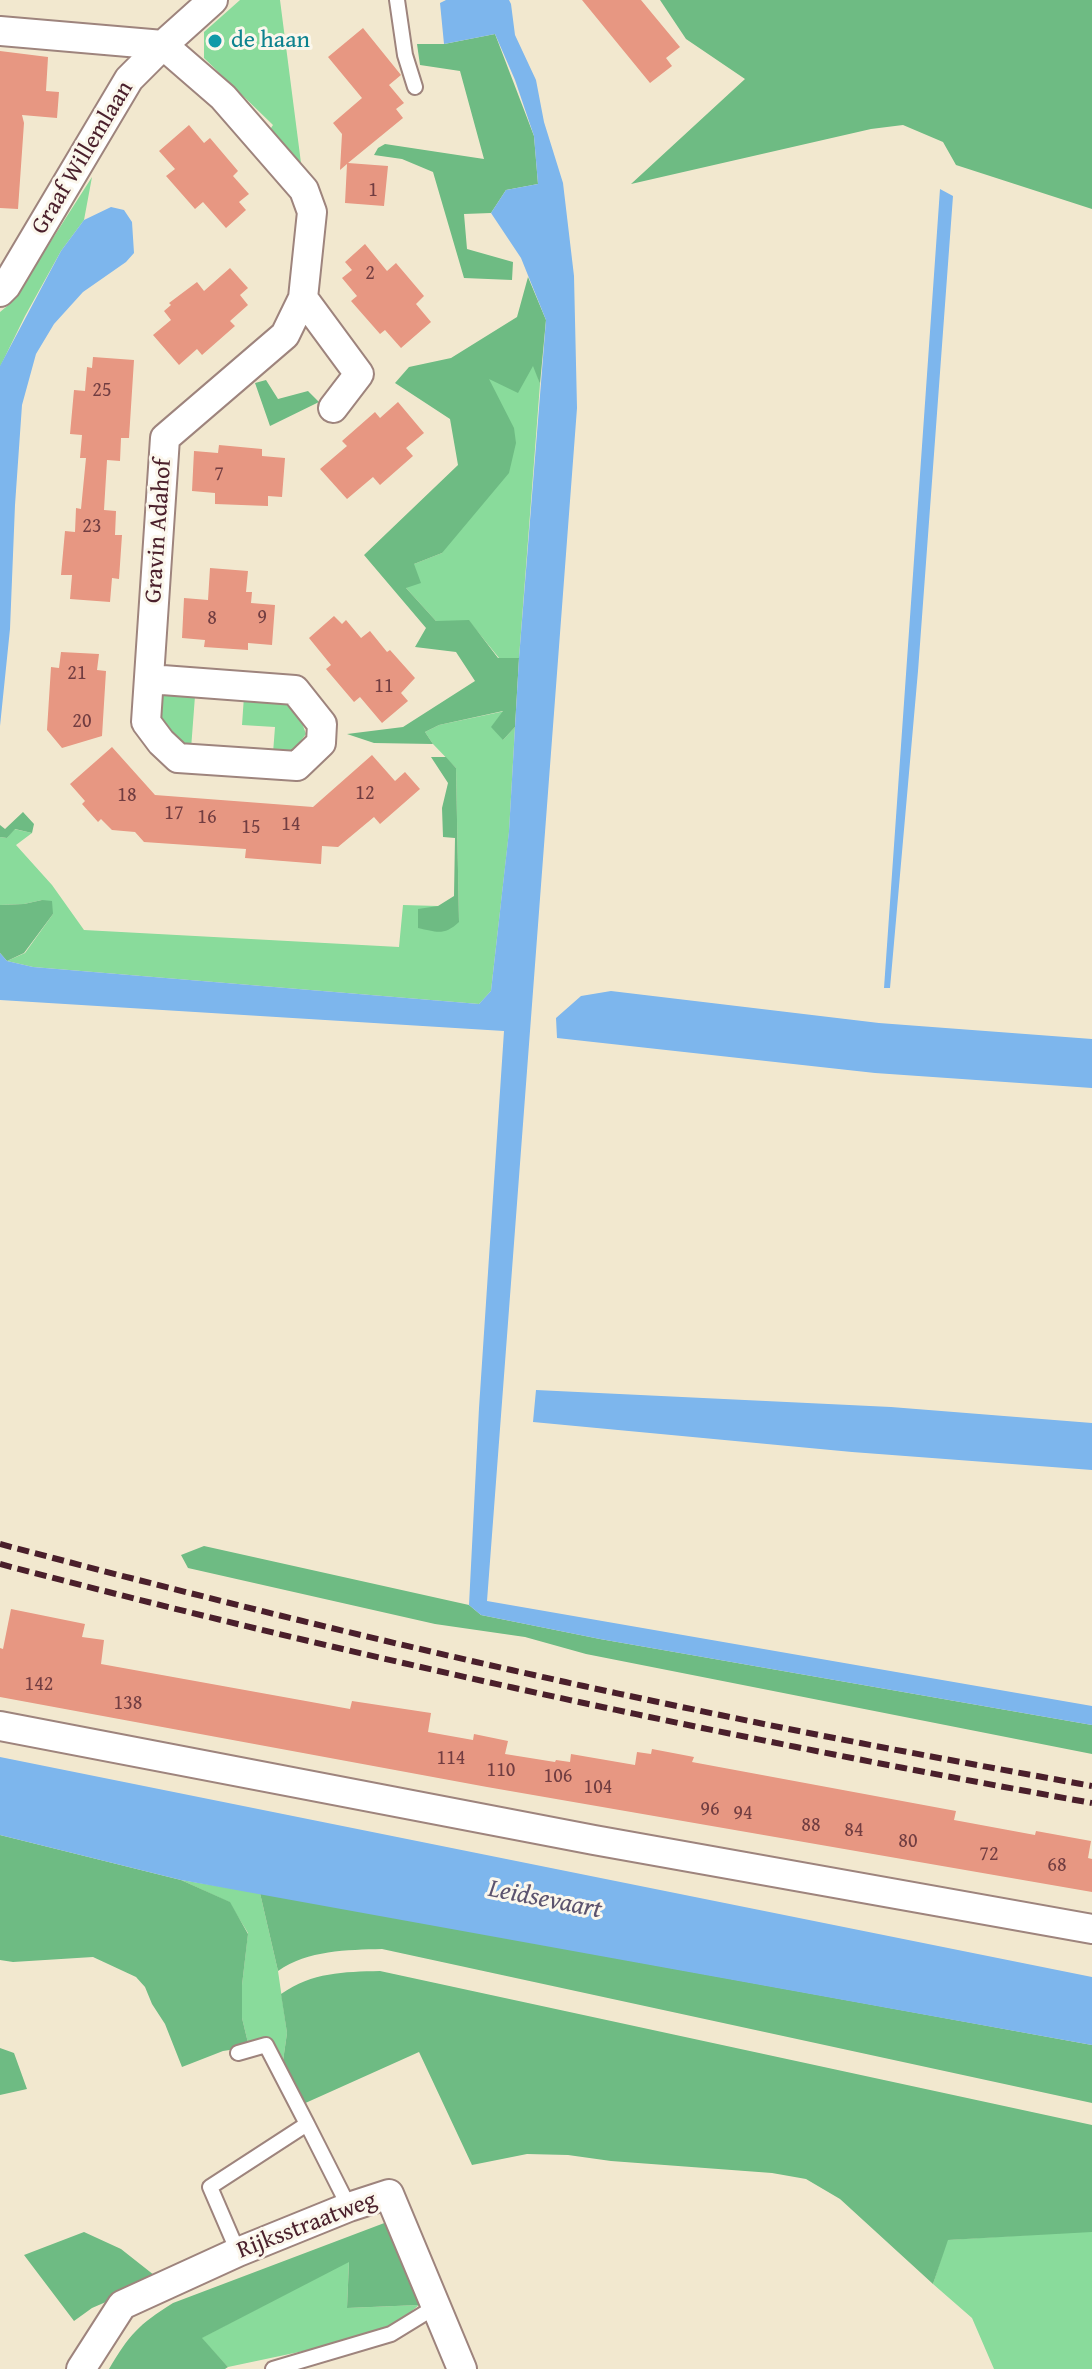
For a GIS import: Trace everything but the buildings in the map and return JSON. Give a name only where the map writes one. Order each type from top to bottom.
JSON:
[{"type":"street","name":"Graaf Willemlaan","points":[[0,292],[129,79],[213,0]]},
{"type":"street","points":[[0,31],[163,45]]},
{"type":"street","name":"Gravin Adahof","points":[[149,679],[295,690],[322,724],[321,743],[297,766],[178,758],[146,722],[165,438],[285,335],[303,298],[312,212],[304,190],[223,97],[163,45]]},
{"type":"street","points":[[303,298],[359,374],[333,408]]},
{"type":"street","points":[[0,1726],[594,1840],[1092,1929]]},
{"type":"street","name":"Rijksstraatweg","points":[[81,2369],[122,2305],[238,2252],[389,2194],[462,2369]]},
{"type":"lane","points":[[397,0],[405,55],[415,87]]},
{"type":"lane","points":[[238,2053],[266,2045],[349,2207]]},
{"type":"lane","points":[[238,2252],[210,2187],[307,2124]]},
{"type":"lane","points":[[273,2369],[391,2334],[435,2307]]},
{"type":"green space","points":[[240,0],[280,0],[301,163],[267,134],[273,125],[204,58],[204,32]]},
{"type":"green space","points":[[660,0],[1092,0],[1092,209],[956,165],[943,142],[903,125],[871,129],[631,184],[745,79],[686,39]]},
{"type":"green space","points":[[495,34],[534,136],[538,184],[506,190],[491,213],[464,214],[467,249],[513,262],[512,280],[464,278],[433,172],[402,159],[374,155],[385,144],[484,159],[460,71],[420,65],[417,44],[444,44]]},
{"type":"green space","points":[[92,177],[84,220],[61,251],[0,367],[0,312],[12,302]]},
{"type":"green space","points":[[528,277],[546,320],[540,384],[533,366],[518,393],[489,379],[514,428],[516,443],[509,473],[442,553],[414,564],[421,583],[406,588],[436,621],[469,620],[498,658],[519,658],[515,727],[503,740],[491,727],[503,711],[439,725],[425,732],[433,744],[374,743],[347,734],[403,727],[475,681],[456,652],[415,647],[426,628],[364,555],[458,465],[450,419],[395,383],[409,367],[451,358],[517,317]]},
{"type":"green space","points":[[534,365],[540,384],[519,658],[499,658],[469,621],[436,621],[406,588],[414,564],[442,553],[488,378]]},
{"type":"green space","points":[[266,380],[278,399],[308,391],[319,402],[270,426],[255,383]]},
{"type":"green space","points":[[157,691],[195,696],[191,749],[162,732]]},
{"type":"green space","points":[[244,696],[284,700],[297,709],[306,734],[293,751],[273,753],[275,727],[242,725]]},
{"type":"green space","points":[[505,711],[503,740],[515,727],[509,832],[491,991],[479,1004],[33,967],[7,961],[25,953],[53,914],[42,900],[0,905],[0,837],[7,838],[14,829],[32,833],[16,845],[52,885],[84,930],[399,947],[403,905],[438,906],[459,922],[456,768],[425,732],[439,725]]},
{"type":"green space","points":[[431,757],[446,757],[456,768],[459,922],[440,932],[418,928],[418,909],[438,906],[454,896],[455,838],[443,837],[442,808],[448,783]]},
{"type":"green space","points":[[23,812],[34,824],[32,833],[15,829],[7,838],[0,837],[0,825],[5,829]]},
{"type":"green space","points":[[52,901],[53,914],[24,953],[7,961],[0,953],[0,905]]},
{"type":"green space","points":[[204,1546],[469,1605],[481,1615],[600,1639],[1092,1725],[1092,1754],[586,1654],[525,1637],[435,1624],[188,1568],[181,1555]]},
{"type":"green space","points":[[0,1835],[181,1880],[230,1902],[248,1934],[242,2018],[249,2047],[223,2051],[182,2067],[165,2024],[145,1987],[136,1977],[93,1957],[13,1962],[0,1960]]},
{"type":"green space","points":[[181,1880],[260,1893],[278,1971],[287,2033],[283,2061],[275,2047],[249,2047],[242,2018],[248,1933],[229,1902]]},
{"type":"green space","points":[[260,1893],[1092,2045],[1092,2103],[382,1949],[315,1955],[278,1971]]},
{"type":"green space","points":[[380,1971],[1092,2125],[1092,2232],[948,2240],[933,2284],[840,2199],[806,2179],[772,2173],[568,2155],[527,2154],[472,2165],[419,2052],[301,2105],[283,2061],[287,2033],[281,1994],[317,1977]]},
{"type":"green space","points":[[0,2048],[14,2053],[27,2089],[0,2095]]},
{"type":"green space","points":[[387,2222],[419,2305],[347,2308],[349,2262],[202,2338],[228,2367],[225,2369],[109,2369],[136,2331],[173,2303]]},
{"type":"green space","points":[[1092,2231],[1092,2369],[994,2369],[972,2318],[933,2284],[947,2240]]},
{"type":"green space","points":[[84,2232],[121,2249],[159,2279],[92,2308],[74,2321],[24,2255]]},
{"type":"green space","points":[[349,2261],[347,2308],[419,2305],[384,2334],[228,2367],[201,2338]]},
{"type":"water","points":[[446,0],[509,0],[511,4],[515,35],[536,80],[544,122],[563,183],[574,276],[577,408],[487,1601],[1092,1706],[1092,1725],[600,1639],[481,1615],[469,1605],[504,1031],[0,1000],[0,953],[7,961],[33,967],[479,1004],[491,991],[509,831],[519,658],[546,320],[521,258],[491,213],[506,190],[538,184],[534,136],[495,34],[444,44],[440,3]]},
{"type":"water","points":[[940,189],[953,196],[918,671],[890,988],[884,988]]},
{"type":"water","points":[[111,207],[124,210],[132,222],[134,253],[83,292],[54,324],[36,354],[22,405],[10,629],[0,726],[0,366],[61,251],[84,220]]},
{"type":"water","points":[[611,991],[879,1023],[1092,1039],[1092,1088],[875,1073],[557,1038],[556,1018],[581,996]]},
{"type":"water","points":[[536,1390],[891,1407],[1092,1423],[1092,1470],[852,1452],[533,1422]]},
{"type":"water","name":"Leidsevaart","points":[[0,1757],[1092,1977],[1092,2045],[181,1880],[0,1835]]},
{"type":"railway","points":[[0,1544],[273,1614],[547,1678],[820,1735],[1092,1786]]},
{"type":"railway","points":[[0,1564],[271,1632],[544,1694],[817,1751],[1092,1803]]},
{"type":"place","name":"de haan","points":[[215,41]]}]
